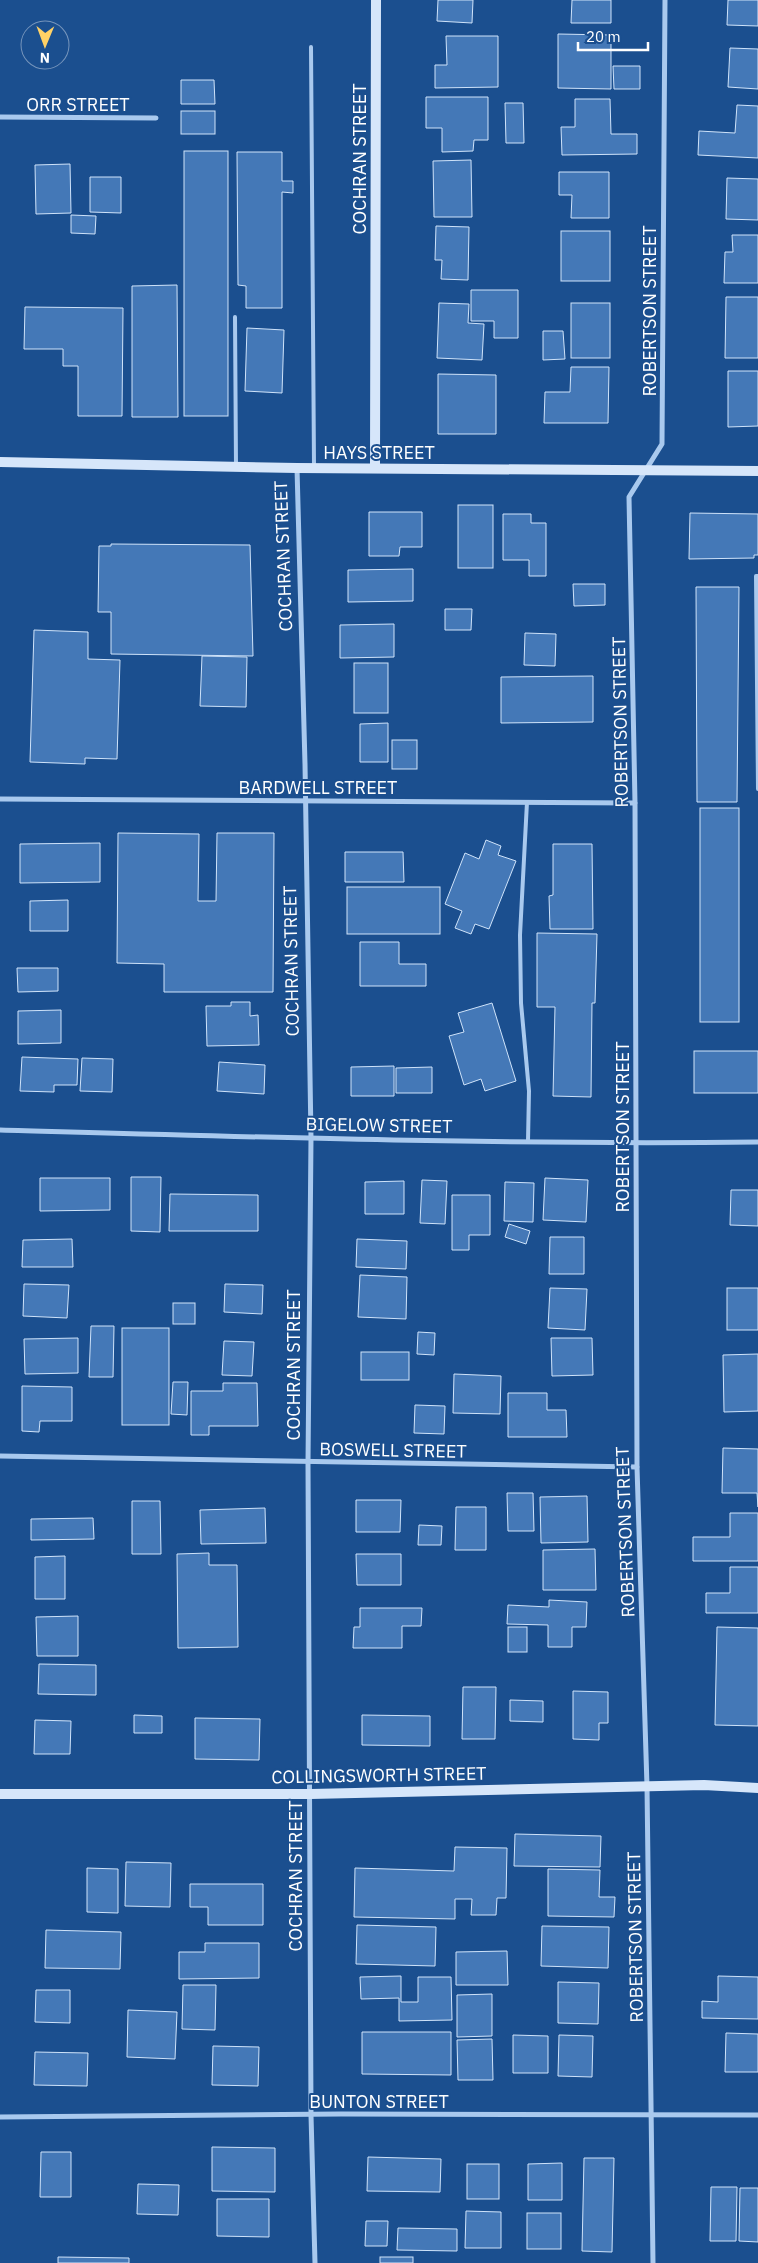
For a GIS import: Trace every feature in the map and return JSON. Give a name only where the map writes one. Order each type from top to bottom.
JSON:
[{"type":"street","name":"COCHRAN STREET","points":[[375,468],[376,0]]},
{"type":"street","name":"ROBERTSON STREET","points":[[653,2263],[647,1786],[637,1467],[635,803],[629,497],[662,444],[665,0]]},
{"type":"street","name":"ORR STREET","points":[[0,117],[156,118]]},
{"type":"street","name":"HAYS STREET","points":[[0,462],[297,468],[758,471]]},
{"type":"street","name":"COCHRAN STREET","points":[[297,468],[311,1138],[308,1462],[311,2115],[315,2263]]},
{"type":"street","name":"BARDWELL STREET","points":[[0,799],[635,803]]},
{"type":"street","name":"BIGELOW STREET","points":[[0,1130],[311,1138],[758,1142]]},
{"type":"street","name":"BOSWELL STREET","points":[[0,1456],[637,1467]]},
{"type":"street","name":"COLLINGSWORTH STREET","points":[[0,1794],[311,1794],[704,1785],[758,1788]]},
{"type":"street","name":"BUNTON STREET","points":[[0,2117],[758,2115]]},
{"type":"lane","points":[[312,47],[314,468]]},
{"type":"lane","points":[[235,317],[236,467]]},
{"type":"lane","points":[[758,576],[756,576],[758,789]]},
{"type":"lane","points":[[527,802],[526,851],[520,935],[529,1091],[528,1141]]},
{"type":"building","points":[[438,0],[473,0],[472,23],[437,21]]},
{"type":"building","points":[[572,0],[611,0],[611,23],[571,23]]},
{"type":"building","points":[[728,0],[758,0],[758,26],[727,25]]},
{"type":"building","points":[[558,34],[611,35],[611,89],[558,88]]},
{"type":"building","points":[[446,36],[498,36],[498,87],[435,88],[435,65],[447,65]]},
{"type":"building","points":[[730,48],[758,49],[758,89],[728,87]]},
{"type":"building","points":[[613,66],[640,66],[640,89],[614,89]]},
{"type":"building","points":[[181,80],[214,80],[215,104],[181,104]]},
{"type":"building","points":[[426,97],[488,97],[488,140],[474,140],[473,151],[442,152],[442,128],[426,128]]},
{"type":"building","points":[[575,99],[610,99],[611,134],[637,134],[637,154],[562,155],[561,127],[575,127]]},
{"type":"building","points":[[505,103],[523,103],[524,143],[506,143]]},
{"type":"building","points":[[737,105],[758,106],[758,158],[698,155],[699,131],[735,133]]},
{"type":"building","points":[[181,111],[215,111],[215,134],[181,134]]},
{"type":"building","points":[[184,151],[228,151],[228,416],[184,416]]},
{"type":"building","points":[[237,152],[282,152],[282,181],[293,181],[293,193],[282,192],[282,308],[246,308],[246,286],[238,285]]},
{"type":"building","points":[[471,160],[472,217],[434,217],[433,161]]},
{"type":"building","points":[[70,164],[71,213],[36,214],[35,165]]},
{"type":"building","points":[[559,172],[609,172],[609,218],[571,218],[572,195],[559,195]]},
{"type":"building","points":[[90,177],[121,177],[121,213],[90,212]]},
{"type":"building","points":[[727,178],[758,179],[758,220],[726,219]]},
{"type":"building","points":[[71,215],[96,216],[95,234],[71,233]]},
{"type":"building","points":[[436,226],[469,227],[468,280],[441,279],[442,260],[435,260]]},
{"type":"building","points":[[561,231],[610,231],[610,281],[561,281]]},
{"type":"building","points":[[732,235],[758,235],[758,283],[724,283],[725,252],[733,252]]},
{"type":"building","points":[[177,285],[178,417],[132,417],[132,286]]},
{"type":"building","points":[[471,290],[518,290],[518,338],[494,338],[494,321],[471,321]]},
{"type":"building","points":[[726,297],[758,297],[758,358],[725,358]]},
{"type":"building","points":[[439,303],[469,304],[468,323],[484,324],[482,360],[437,358]]},
{"type":"building","points":[[571,303],[610,303],[610,358],[571,358]]},
{"type":"building","points":[[25,307],[123,308],[122,416],[78,416],[78,366],[63,366],[63,349],[24,349]]},
{"type":"building","points":[[247,328],[284,330],[282,393],[245,391]]},
{"type":"building","points":[[543,331],[563,331],[565,359],[543,360]]},
{"type":"building","points":[[571,367],[609,367],[608,423],[544,423],[545,392],[570,392]]},
{"type":"building","points":[[728,371],[758,371],[758,426],[728,427]]},
{"type":"building","points":[[438,374],[496,375],[496,434],[438,434]]},
{"type":"building","points":[[458,505],[493,505],[493,568],[458,568]]},
{"type":"building","points":[[369,512],[422,512],[422,547],[400,547],[399,556],[369,556]]},
{"type":"building","points":[[690,513],[758,514],[758,555],[754,555],[754,558],[689,559]]},
{"type":"building","points":[[503,514],[531,514],[531,523],[546,523],[546,576],[529,576],[529,560],[503,560]]},
{"type":"building","points":[[111,544],[250,545],[253,656],[111,654],[111,612],[98,612],[99,546],[111,546]]},
{"type":"building","points":[[413,569],[413,601],[348,602],[348,570]]},
{"type":"building","points":[[573,584],[605,584],[605,605],[574,606]]},
{"type":"building","points":[[696,587],[739,587],[737,802],[697,802]]},
{"type":"building","points":[[445,609],[472,609],[471,630],[445,630]]},
{"type":"building","points":[[394,624],[394,657],[340,658],[340,625]]},
{"type":"building","points":[[34,630],[88,632],[88,659],[120,660],[117,759],[85,758],[85,764],[30,762]]},
{"type":"building","points":[[525,633],[556,634],[555,666],[524,665]]},
{"type":"building","points":[[202,656],[247,657],[246,707],[200,706]]},
{"type":"building","points":[[354,663],[388,663],[388,713],[354,713]]},
{"type":"building","points":[[593,676],[593,722],[501,723],[501,677]]},
{"type":"building","points":[[388,723],[388,762],[360,762],[360,724]]},
{"type":"building","points":[[392,740],[417,740],[417,769],[392,769]]},
{"type":"building","points":[[700,808],[739,808],[739,1022],[700,1022]]},
{"type":"building","points":[[118,833],[199,834],[198,901],[216,901],[217,833],[274,833],[273,992],[164,992],[164,964],[117,963]]},
{"type":"building","points":[[486,840],[501,846],[498,855],[516,861],[489,929],[475,924],[471,934],[455,928],[462,911],[445,904],[465,853],[479,859]]},
{"type":"building","points":[[100,843],[100,882],[20,883],[20,844]]},
{"type":"building","points":[[553,844],[592,844],[593,929],[550,929],[549,896],[553,895]]},
{"type":"building","points":[[345,852],[403,852],[404,882],[345,882]]},
{"type":"building","points":[[347,887],[440,887],[440,934],[347,934]]},
{"type":"building","points":[[68,900],[68,931],[30,931],[30,901]]},
{"type":"building","points":[[537,933],[597,934],[595,1003],[592,1003],[591,1097],[553,1096],[555,1007],[537,1007]]},
{"type":"building","points":[[360,942],[399,942],[399,964],[426,964],[426,986],[360,986]]},
{"type":"building","points":[[17,968],[58,968],[58,991],[18,992]]},
{"type":"building","points":[[231,1002],[250,1002],[250,1016],[258,1015],[259,1045],[207,1046],[206,1006],[231,1006]]},
{"type":"building","points":[[492,1003],[516,1081],[485,1091],[481,1079],[464,1085],[449,1036],[464,1032],[458,1013]]},
{"type":"building","points":[[61,1010],[61,1043],[18,1044],[18,1011]]},
{"type":"building","points":[[694,1051],[758,1051],[758,1093],[694,1093]]},
{"type":"building","points":[[22,1057],[78,1059],[77,1085],[54,1085],[54,1092],[20,1091]]},
{"type":"building","points":[[82,1058],[113,1059],[112,1092],[80,1091]]},
{"type":"building","points":[[219,1062],[265,1065],[264,1094],[217,1091]]},
{"type":"building","points":[[394,1066],[394,1096],[351,1096],[351,1067]]},
{"type":"building","points":[[432,1067],[432,1093],[396,1093],[396,1068]]},
{"type":"building","points":[[131,1177],[161,1177],[160,1232],[131,1231]]},
{"type":"building","points":[[40,1178],[110,1178],[110,1210],[40,1211]]},
{"type":"building","points":[[545,1178],[588,1180],[586,1222],[543,1220]]},
{"type":"building","points":[[422,1180],[447,1181],[445,1224],[420,1223]]},
{"type":"building","points":[[404,1181],[404,1214],[365,1214],[365,1182]]},
{"type":"building","points":[[505,1182],[534,1183],[533,1222],[504,1221]]},
{"type":"building","points":[[731,1190],[758,1190],[758,1226],[730,1225]]},
{"type":"building","points":[[170,1194],[258,1195],[258,1231],[169,1231]]},
{"type":"building","points":[[452,1195],[490,1195],[490,1235],[469,1235],[469,1250],[452,1250]]},
{"type":"building","points":[[509,1224],[530,1231],[526,1244],[505,1237]]},
{"type":"building","points":[[550,1237],[584,1237],[584,1274],[549,1274]]},
{"type":"building","points":[[72,1239],[73,1267],[22,1267],[23,1240]]},
{"type":"building","points":[[357,1239],[407,1241],[406,1269],[356,1267]]},
{"type":"building","points":[[360,1275],[407,1277],[406,1319],[358,1317]]},
{"type":"building","points":[[24,1284],[69,1285],[67,1318],[23,1316]]},
{"type":"building","points":[[225,1284],[263,1285],[262,1314],[224,1312]]},
{"type":"building","points":[[550,1288],[587,1289],[585,1330],[548,1328]]},
{"type":"building","points":[[727,1288],[758,1288],[758,1330],[727,1330]]},
{"type":"building","points":[[173,1303],[195,1303],[195,1324],[173,1324]]},
{"type":"building","points":[[91,1326],[114,1326],[113,1377],[89,1377]]},
{"type":"building","points":[[122,1328],[169,1328],[169,1425],[122,1425]]},
{"type":"building","points":[[418,1332],[435,1333],[434,1355],[417,1354]]},
{"type":"building","points":[[78,1338],[78,1373],[25,1374],[24,1339]]},
{"type":"building","points":[[551,1338],[592,1338],[593,1375],[552,1376]]},
{"type":"building","points":[[224,1341],[254,1342],[252,1376],[222,1375]]},
{"type":"building","points":[[361,1352],[409,1352],[409,1380],[361,1380]]},
{"type":"building","points":[[758,1354],[758,1411],[724,1412],[723,1355]]},
{"type":"building","points":[[454,1374],[501,1376],[500,1414],[453,1413]]},
{"type":"building","points":[[173,1382],[188,1382],[187,1415],[171,1414]]},
{"type":"building","points":[[223,1383],[257,1383],[258,1426],[209,1426],[209,1435],[191,1435],[191,1391],[223,1391]]},
{"type":"building","points":[[22,1386],[72,1387],[72,1421],[40,1421],[39,1432],[22,1431]]},
{"type":"building","points":[[508,1393],[547,1393],[547,1410],[566,1410],[567,1437],[508,1437]]},
{"type":"building","points":[[415,1405],[445,1406],[444,1434],[414,1433]]},
{"type":"building","points":[[723,1448],[758,1449],[758,1507],[757,1493],[722,1493]]},
{"type":"building","points":[[507,1493],[533,1493],[534,1531],[508,1531]]},
{"type":"building","points":[[587,1496],[588,1542],[541,1543],[540,1497]]},
{"type":"building","points":[[356,1500],[401,1500],[400,1532],[356,1532]]},
{"type":"building","points":[[132,1501],[160,1501],[161,1554],[132,1554]]},
{"type":"building","points":[[456,1507],[486,1507],[486,1550],[455,1550]]},
{"type":"building","points":[[265,1508],[266,1543],[201,1544],[200,1510]]},
{"type":"building","points":[[730,1513],[758,1513],[758,1561],[693,1561],[693,1537],[730,1537]]},
{"type":"building","points":[[93,1518],[94,1539],[31,1540],[31,1519]]},
{"type":"building","points":[[419,1525],[442,1526],[441,1545],[418,1545]]},
{"type":"building","points":[[595,1549],[596,1590],[543,1590],[543,1550]]},
{"type":"building","points":[[209,1553],[209,1565],[237,1565],[238,1647],[178,1648],[177,1554]]},
{"type":"building","points":[[356,1554],[401,1554],[401,1585],[357,1585]]},
{"type":"building","points":[[65,1556],[65,1599],[35,1599],[35,1557]]},
{"type":"building","points":[[730,1567],[758,1567],[758,1613],[706,1613],[706,1593],[730,1593]]},
{"type":"building","points":[[549,1600],[587,1602],[586,1627],[572,1627],[572,1647],[548,1647],[548,1625],[507,1624],[508,1605],[549,1607]]},
{"type":"building","points":[[360,1608],[422,1608],[421,1626],[402,1626],[402,1648],[353,1648],[354,1627],[360,1627]]},
{"type":"building","points":[[78,1616],[78,1656],[37,1656],[36,1617]]},
{"type":"building","points":[[508,1627],[527,1627],[527,1652],[508,1652]]},
{"type":"building","points":[[717,1627],[758,1628],[758,1726],[715,1725]]},
{"type":"building","points":[[39,1664],[96,1665],[96,1695],[38,1694]]},
{"type":"building","points":[[463,1687],[496,1687],[495,1739],[462,1739]]},
{"type":"building","points":[[573,1691],[608,1692],[608,1723],[599,1723],[599,1740],[573,1739]]},
{"type":"building","points":[[510,1700],[543,1701],[543,1722],[510,1721]]},
{"type":"building","points":[[134,1715],[162,1716],[162,1733],[134,1733]]},
{"type":"building","points":[[362,1715],[430,1716],[430,1746],[362,1745]]},
{"type":"building","points":[[195,1718],[260,1719],[259,1760],[195,1759]]},
{"type":"building","points":[[35,1720],[71,1721],[70,1754],[34,1754]]},
{"type":"building","points":[[515,1834],[601,1836],[600,1867],[514,1866]]},
{"type":"building","points":[[455,1847],[507,1848],[506,1898],[497,1898],[496,1915],[471,1915],[472,1899],[455,1899],[455,1919],[354,1917],[355,1868],[454,1871]]},
{"type":"building","points":[[126,1862],[171,1863],[170,1907],[125,1906]]},
{"type":"building","points":[[87,1868],[118,1869],[118,1913],[87,1912]]},
{"type":"building","points":[[548,1869],[600,1870],[599,1897],[615,1897],[614,1917],[548,1916]]},
{"type":"building","points":[[190,1884],[263,1884],[263,1925],[208,1925],[208,1907],[190,1907]]},
{"type":"building","points":[[357,1925],[436,1927],[435,1966],[356,1964]]},
{"type":"building","points":[[542,1926],[609,1927],[608,1968],[541,1966]]},
{"type":"building","points":[[46,1930],[121,1932],[120,1969],[45,1968]]},
{"type":"building","points":[[205,1943],[259,1943],[259,1978],[179,1979],[179,1952],[205,1952]]},
{"type":"building","points":[[507,1951],[508,1985],[456,1985],[456,1952]]},
{"type":"building","points":[[401,1976],[401,2002],[418,2002],[418,1977],[451,1977],[452,2020],[399,2021],[399,1998],[361,1999],[360,1977]]},
{"type":"building","points":[[718,1976],[758,1977],[758,2019],[702,2018],[702,2001],[718,2002]]},
{"type":"building","points":[[558,1982],[599,1983],[598,2024],[558,2023]]},
{"type":"building","points":[[183,1985],[216,1985],[215,2030],[182,2029]]},
{"type":"building","points":[[36,1990],[70,1990],[70,2023],[35,2022]]},
{"type":"building","points":[[492,1994],[492,2036],[457,2037],[457,1995]]},
{"type":"building","points":[[128,2010],[177,2012],[175,2059],[127,2057]]},
{"type":"building","points":[[362,2032],[451,2032],[451,2075],[362,2074]]},
{"type":"building","points":[[726,2033],[758,2034],[758,2072],[725,2072]]},
{"type":"building","points":[[513,2035],[548,2036],[548,2073],[513,2073]]},
{"type":"building","points":[[559,2035],[593,2036],[592,2077],[558,2076]]},
{"type":"building","points":[[492,2039],[493,2080],[458,2080],[457,2040]]},
{"type":"building","points":[[213,2046],[259,2047],[258,2086],[212,2085]]},
{"type":"building","points":[[35,2052],[88,2053],[87,2086],[34,2085]]},
{"type":"building","points":[[212,2147],[275,2148],[275,2192],[212,2191]]},
{"type":"building","points":[[41,2152],[71,2152],[71,2197],[40,2197]]},
{"type":"building","points":[[368,2157],[441,2159],[440,2192],[367,2191]]},
{"type":"building","points":[[584,2158],[614,2158],[612,2252],[582,2251]]},
{"type":"building","points":[[562,2163],[562,2200],[528,2200],[528,2164]]},
{"type":"building","points":[[467,2164],[499,2164],[499,2199],[467,2199]]},
{"type":"building","points":[[138,2184],[179,2185],[178,2215],[137,2214]]},
{"type":"building","points":[[711,2187],[737,2187],[736,2241],[710,2241]]},
{"type":"building","points":[[740,2188],[758,2188],[758,2242],[739,2241]]},
{"type":"building","points":[[217,2199],[269,2199],[269,2237],[217,2236]]},
{"type":"building","points":[[466,2211],[501,2212],[501,2248],[465,2248]]},
{"type":"building","points":[[527,2213],[561,2213],[561,2249],[527,2249]]},
{"type":"building","points":[[366,2221],[388,2221],[387,2246],[365,2246]]},
{"type":"building","points":[[398,2228],[457,2229],[457,2251],[397,2250]]},
{"type":"building","points":[[58,2257],[129,2258],[129,2263],[58,2263]]},
{"type":"building","points":[[380,2257],[413,2257],[413,2263],[380,2263]]}]
